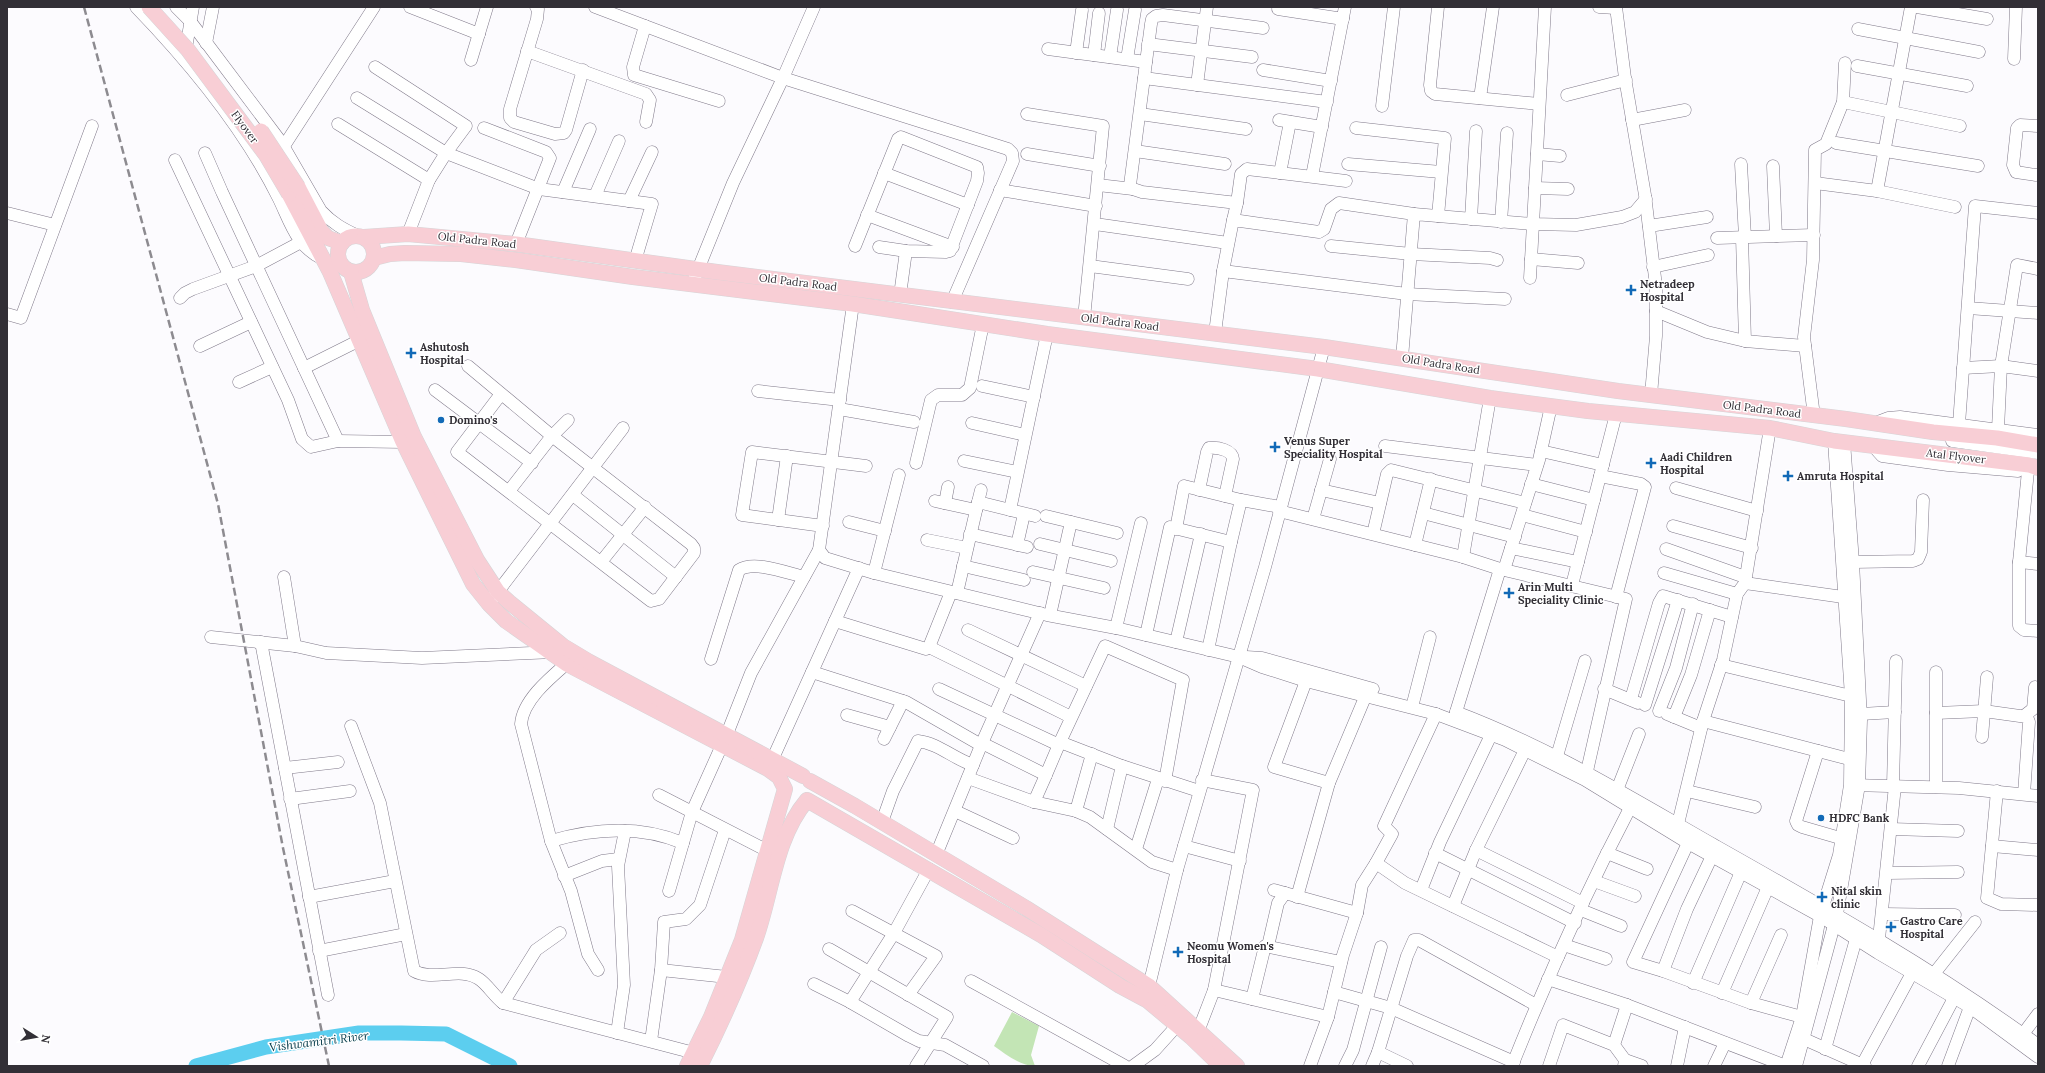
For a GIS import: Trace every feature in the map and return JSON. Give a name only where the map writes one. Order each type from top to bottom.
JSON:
[{"type":"main road","name":"Flyover","points":[[149,7],[188,50],[255,140],[289,194],[311,224],[328,238],[342,242]]},
{"type":"main road","name":"Flyover","points":[[162,7],[181,26],[274,148],[298,187],[323,259],[340,293],[403,442],[470,577],[488,604],[506,620],[565,654]]},
{"type":"main road","name":"Old Padra Road","points":[[361,237],[408,234],[516,244],[952,302],[1324,347],[1651,395],[1874,423]]},
{"type":"main road","points":[[349,271],[356,272],[367,268],[374,258],[372,246],[361,237],[352,236],[342,242],[338,254],[339,259],[349,271],[362,310],[414,437],[477,560],[498,592],[565,654],[724,740],[771,764],[806,779],[882,822],[1026,908],[1146,992],[1181,1021],[1221,1066]]},
{"type":"main road","name":"Old Padra Road","points":[[374,258],[390,254],[405,253],[461,254],[853,304],[1047,334],[1318,369],[1490,398],[1616,414],[1770,428],[1839,442],[1873,446]]},
{"type":"main road","points":[[340,293],[342,278],[349,271]]},
{"type":"main road","name":"Atal Flyover","points":[[1874,423],[1902,428],[1997,438],[2038,445]]},
{"type":"main road","name":"Atal Flyover","points":[[1873,446],[2029,465],[2035,471]]},
{"type":"main road","points":[[771,764],[788,797],[794,802],[802,802],[807,800],[1041,935],[1120,986],[1146,992]]},
{"type":"main road","points":[[700,1058],[711,1017],[742,940],[785,789],[790,778],[806,779]]},
{"type":"main road","points":[[687,1066],[700,1058],[723,1021],[756,937],[786,836],[799,809],[807,800],[812,790],[806,779]]},
{"type":"main road","points":[[1181,1021],[1199,1029],[1237,1066]]},
{"type":"street","points":[[136,7],[184,59],[260,162],[301,242],[307,249],[323,259]]},
{"type":"street","points":[[176,7],[190,20],[284,146],[322,210],[330,220],[340,228],[361,237]]},
{"type":"street","points":[[184,59],[193,7]]},
{"type":"street","points":[[206,43],[213,7]]},
{"type":"street","points":[[284,146],[374,7]]},
{"type":"street","points":[[410,7],[479,34]]},
{"type":"street","points":[[471,60],[487,7]]},
{"type":"street","points":[[536,7],[538,14],[510,109],[510,118],[514,122],[555,134],[564,133],[583,70]]},
{"type":"street","points":[[595,7],[783,78],[1008,149],[1012,153],[1013,161],[952,302]]},
{"type":"street","points":[[693,284],[697,269],[733,183],[783,78],[814,7]]},
{"type":"street","points":[[1197,85],[1207,7]]},
{"type":"street","points":[[1382,106],[1394,7]]},
{"type":"street","points":[[1438,7],[1430,85],[1431,90],[1435,94],[1539,104]]},
{"type":"street","points":[[1480,98],[1493,7]]},
{"type":"street","points":[[1530,278],[1545,7]]},
{"type":"street","points":[[1599,7],[1616,8],[1632,120],[1646,199],[1656,311],[1656,336],[1651,395]]},
{"type":"street","points":[[1877,191],[1911,7]]},
{"type":"street","points":[[1917,7],[1987,19]]},
{"type":"street","points":[[2014,59],[2016,7]]},
{"type":"street","points":[[1278,9],[1344,13],[1312,176]]},
{"type":"street","points":[[1076,52],[1082,10]]},
{"type":"street","points":[[1110,57],[1117,10]]},
{"type":"street","points":[[1127,59],[1135,10]]},
{"type":"street","points":[[1094,55],[1099,13]]},
{"type":"street","points":[[1133,189],[1130,185],[1152,19],[1156,16],[1205,20],[1264,28]]},
{"type":"street","points":[[645,26],[633,67],[634,75],[719,100]]},
{"type":"street","points":[[1858,29],[1979,52]]},
{"type":"street","points":[[1148,44],[1252,57]]},
{"type":"street","points":[[1048,49],[1146,62]]},
{"type":"street","points":[[527,51],[646,94],[650,100],[646,122]]},
{"type":"street","points":[[1814,416],[1804,337],[1813,260],[1815,150],[1826,144],[1843,102],[1845,63]]},
{"type":"street","points":[[1858,66],[1967,86]]},
{"type":"street","points":[[375,67],[466,126],[446,153],[429,180],[408,234]]},
{"type":"street","points":[[1263,70],[1331,81]]},
{"type":"street","points":[[1144,78],[1327,102]]},
{"type":"street","points":[[1567,95],[1626,80]]},
{"type":"street","points":[[357,98],[446,153],[539,189],[652,204],[635,261]]},
{"type":"street","points":[[1843,102],[1960,126]]},
{"type":"street","points":[[1632,120],[1684,110]]},
{"type":"street","points":[[1027,114],[1103,126],[1095,224],[1084,318]]},
{"type":"street","points":[[1140,114],[1246,129]]},
{"type":"street","points":[[1280,172],[1284,121],[1322,127]]},
{"type":"street","points":[[338,124],[429,180]]},
{"type":"street","points":[[2036,175],[2016,172],[2013,165],[2017,128],[2024,124],[2038,126]]},
{"type":"street","points":[[7,314],[21,318],[92,126]]},
{"type":"street","points":[[484,128],[546,152],[549,155],[550,161],[516,244]]},
{"type":"street","points":[[1356,128],[1445,138],[1438,216]]},
{"type":"street","points":[[563,192],[590,129]]},
{"type":"street","points":[[1471,219],[1476,131]]},
{"type":"street","points":[[1501,222],[1507,133]]},
{"type":"street","points":[[855,246],[898,139],[901,137],[977,167],[977,181],[953,247],[946,252],[906,251],[879,247]]},
{"type":"street","points":[[595,196],[619,141]]},
{"type":"street","points":[[1836,143],[1978,166]]},
{"type":"street","points":[[1135,151],[1225,164]]},
{"type":"street","points":[[629,201],[652,152]]},
{"type":"street","points":[[206,153],[256,266],[338,441]]},
{"type":"street","points":[[1027,154],[1100,166]]},
{"type":"street","points":[[1537,154],[1560,156]]},
{"type":"street","points":[[175,160],[288,400],[302,439],[306,444],[311,447],[338,441],[403,442]]},
{"type":"street","points":[[1348,164],[1441,172]]},
{"type":"street","points":[[1741,164],[1745,341]]},
{"type":"street","points":[[1772,166],[1776,236]]},
{"type":"street","points":[[1215,333],[1228,242],[1243,171],[1247,168],[1346,181]]},
{"type":"street","points":[[884,173],[968,205]]},
{"type":"street","points":[[1815,183],[1877,191],[1955,207]]},
{"type":"street","points":[[1098,185],[1237,203]]},
{"type":"street","points":[[1535,188],[1568,189]]},
{"type":"street","points":[[1000,190],[1096,206]]},
{"type":"street","points":[[1233,220],[1319,232],[1324,229],[1331,209],[1339,203],[1414,214],[1501,222],[1576,225],[1622,216],[1634,212],[1646,199]]},
{"type":"street","points":[[1959,424],[1975,206],[2038,213]]},
{"type":"street","points":[[7,213],[55,225]]},
{"type":"street","points":[[1402,358],[1414,214]]},
{"type":"street","points":[[867,215],[953,247]]},
{"type":"street","points":[[1649,226],[1706,218]]},
{"type":"street","points":[[1095,224],[1228,242]]},
{"type":"street","points":[[1717,238],[1814,235]]},
{"type":"street","points":[[180,298],[189,291],[256,266],[301,242]]},
{"type":"street","points":[[1331,246],[1411,254],[1490,258],[1497,260]]},
{"type":"street","points":[[900,295],[906,251]]},
{"type":"street","points":[[1653,267],[1708,256]]},
{"type":"street","points":[[1531,259],[1578,263]]},
{"type":"street","points":[[1998,429],[2001,366],[2017,265],[2038,269]]},
{"type":"street","points":[[1090,266],[1188,279]]},
{"type":"street","points":[[1223,271],[1407,294],[1505,299]]},
{"type":"street","points":[[669,891],[692,812],[724,740],[751,673],[819,550],[853,304]]},
{"type":"street","points":[[1968,308],[2038,313]]},
{"type":"street","points":[[1656,311],[1707,332],[1745,341],[1805,346]]},
{"type":"street","points":[[200,346],[251,322]]},
{"type":"street","points":[[916,463],[931,400],[938,395],[962,395],[970,388],[983,324]]},
{"type":"street","points":[[1010,510],[1047,334]]},
{"type":"street","points":[[304,368],[360,340]]},
{"type":"street","points":[[1146,992],[1200,786],[1239,657],[1324,347]]},
{"type":"street","points":[[468,366],[552,436],[645,507],[694,548],[694,553],[659,599],[651,601],[457,452],[501,394]]},
{"type":"street","points":[[1963,368],[2001,366],[2038,371]]},
{"type":"street","points":[[240,382],[272,368]]},
{"type":"street","points":[[982,386],[1034,397]]},
{"type":"street","points":[[435,390],[532,463]]},
{"type":"street","points":[[758,390],[840,404],[914,422]]},
{"type":"street","points":[[1463,557],[1490,398]]},
{"type":"street","points":[[1456,712],[1502,570],[1513,543],[1538,466],[1551,406]]},
{"type":"street","points":[[1572,585],[1616,414]]},
{"type":"street","points":[[1874,423],[1888,418],[1900,417],[2038,435]]},
{"type":"street","points":[[509,491],[552,436],[568,420]]},
{"type":"street","points":[[972,423],[1025,435]]},
{"type":"street","points":[[1874,423],[1889,433],[2038,453]]},
{"type":"street","points":[[488,604],[550,522],[573,496],[623,428]]},
{"type":"street","points":[[1677,830],[1687,791],[1688,778],[1702,724],[1721,665],[1737,594],[1745,580],[1752,548],[1751,539],[1770,428]]},
{"type":"street","points":[[1796,1066],[1835,920],[1855,785],[1861,714],[1853,562],[1839,442]]},
{"type":"street","points":[[1548,979],[1627,1005],[1786,1066],[1802,1017],[1822,912],[1855,785],[1849,759],[1851,696],[1843,596],[1839,442]]},
{"type":"street","points":[[2038,459],[2007,454],[1891,442],[1873,446],[1882,456],[1948,465],[2035,471],[2019,562],[2019,626],[2024,630],[2038,631]]},
{"type":"street","points":[[1385,446],[1480,457],[1538,466]]},
{"type":"street","points":[[1199,490],[1207,452],[1210,448],[1213,448],[1230,452],[1232,455],[1233,459],[1225,496]]},
{"type":"street","points":[[1541,451],[1602,470],[1641,484],[1645,487],[1616,597]]},
{"type":"street","points":[[823,526],[742,515],[752,452],[866,466]]},
{"type":"street","points":[[778,520],[787,456]]},
{"type":"street","points":[[1314,519],[1330,459]]},
{"type":"street","points":[[964,461],[1017,472]]},
{"type":"street","points":[[1373,534],[1389,471],[1475,490],[1525,503]]},
{"type":"street","points":[[874,573],[899,475]]},
{"type":"street","points":[[1415,545],[1431,480]]},
{"type":"street","points":[[1531,484],[1594,500]]},
{"type":"street","points":[[1176,528],[1184,486],[1463,557],[1502,570],[1572,585],[1626,600],[1604,689],[1587,771]]},
{"type":"street","points":[[948,487],[940,502],[1010,510],[1118,533]]},
{"type":"street","points":[[1676,488],[1757,511]]},
{"type":"street","points":[[929,647],[954,592],[963,566],[981,490]]},
{"type":"street","points":[[1321,490],[1380,503]]},
{"type":"street","points":[[573,496],[676,577]]},
{"type":"street","points":[[1208,650],[1241,500]]},
{"type":"street","points":[[1853,562],[1913,561],[1918,559],[1921,552],[1923,500]]},
{"type":"street","points":[[602,562],[645,507]]},
{"type":"street","points":[[1423,513],[1469,524],[1513,543],[1578,562]]},
{"type":"street","points":[[970,534],[1022,546],[1035,515]]},
{"type":"street","points":[[1522,515],[1586,532]]},
{"type":"street","points":[[849,522],[885,531]]},
{"type":"street","points":[[936,855],[981,744],[1021,655],[1045,614],[1058,578],[1071,522]]},
{"type":"street","points":[[1116,628],[1141,523]]},
{"type":"street","points":[[1672,526],[1752,548]]},
{"type":"street","points":[[1146,635],[1170,527],[1231,542]]},
{"type":"street","points":[[1176,642],[1201,534]]},
{"type":"street","points":[[927,540],[967,548]]},
{"type":"street","points":[[1040,544],[1111,561]]},
{"type":"street","points":[[1666,549],[1745,580],[1855,599]]},
{"type":"street","points":[[819,550],[825,558],[874,573],[1045,614],[1116,628],[1239,657],[1262,658],[1413,704],[1491,735],[1585,780],[1630,808],[1677,830],[1822,912],[1878,947],[1933,975],[1992,1011],[2038,1045]]},
{"type":"street","points":[[2019,562],[2038,564]]},
{"type":"street","points":[[711,659],[739,570],[748,566],[755,566],[804,577]]},
{"type":"street","points":[[963,566],[1028,576],[1058,578],[1104,588]]},
{"type":"street","points":[[771,764],[859,568]]},
{"type":"street","points":[[1664,573],[1737,594]]},
{"type":"street","points":[[284,577],[295,646]]},
{"type":"street","points":[[1631,699],[1660,599],[1667,596],[1732,617]]},
{"type":"street","points":[[1645,705],[1678,600]]},
{"type":"street","points":[[1659,711],[1676,668],[1693,604]]},
{"type":"street","points":[[1674,717],[1691,675],[1710,610]]},
{"type":"street","points":[[835,621],[922,649],[929,647],[1071,717]]},
{"type":"street","points":[[968,630],[1086,686]]},
{"type":"street","points":[[1413,704],[1430,636]]},
{"type":"street","points":[[211,637],[295,646],[326,653],[422,658],[565,654]]},
{"type":"street","points":[[261,642],[328,995]]},
{"type":"street","points":[[1034,802],[1059,743],[1105,646],[1183,680],[1162,780],[1136,849]]},
{"type":"street","points":[[565,654],[524,708],[521,719],[530,764],[551,841],[579,918],[588,954],[598,970]]},
{"type":"street","points":[[1239,657],[1262,667],[1306,681],[1366,695],[1456,712],[1507,732],[1587,771],[1618,790],[1677,830],[1688,843],[1768,887],[1822,912]]},
{"type":"street","points":[[1557,756],[1585,661]]},
{"type":"street","points":[[1878,947],[1883,914],[1894,786],[1896,661]]},
{"type":"street","points":[[1721,665],[1851,696]]},
{"type":"street","points":[[812,672],[903,701],[981,744],[1046,775]]},
{"type":"street","points":[[1936,672],[1936,787]]},
{"type":"street","points":[[1982,738],[1987,677]]},
{"type":"street","points":[[1306,681],[1274,767],[1329,783]]},
{"type":"street","points":[[2024,716],[2033,709],[2035,687]]},
{"type":"street","points":[[939,689],[1059,743],[1162,780],[1200,786],[1253,790],[1214,990],[1199,1029]]},
{"type":"street","points":[[1604,689],[1674,717],[1849,759]]},
{"type":"street","points":[[1297,897],[1329,783],[1343,756],[1366,695]]},
{"type":"street","points":[[884,739],[903,701]]},
{"type":"street","points":[[1936,713],[1984,711],[2024,716],[2029,720],[2024,794]]},
{"type":"street","points":[[1861,714],[1895,712]]},
{"type":"street","points":[[847,714],[890,727]]},
{"type":"street","points":[[1310,1066],[1328,1017],[1341,962],[1357,913],[1362,885],[1376,864],[1392,834],[1384,826],[1436,714]]},
{"type":"street","points":[[352,726],[380,804],[414,972],[428,976],[456,974],[471,976],[479,979],[494,996],[503,1003],[651,1041],[700,1058]]},
{"type":"street","points":[[1618,790],[1639,734]]},
{"type":"street","points":[[1421,890],[1435,853],[1491,735]]},
{"type":"street","points":[[882,822],[893,791],[918,740],[928,742],[959,760],[973,765]]},
{"type":"street","points":[[1453,906],[1476,850],[1524,750]]},
{"type":"street","points":[[1818,751],[1796,821],[1798,825],[1802,827],[1840,838]]},
{"type":"street","points":[[1076,811],[1092,754]]},
{"type":"street","points":[[285,768],[338,762]]},
{"type":"street","points":[[1107,829],[1122,766]]},
{"type":"street","points":[[968,778],[1034,802],[1076,811],[1107,829],[1152,862],[1177,870]]},
{"type":"street","points":[[1855,785],[1936,787],[1997,791],[2038,796]]},
{"type":"street","points":[[290,799],[350,791]]},
{"type":"street","points":[[1687,791],[1754,808]]},
{"type":"street","points":[[1997,791],[1987,898],[2001,904],[2038,905]]},
{"type":"street","points":[[659,794],[725,830],[768,851]]},
{"type":"street","points":[[1334,992],[1391,1008],[1513,1064],[1536,1005],[1607,852],[1630,808]]},
{"type":"street","points":[[955,811],[1014,838]]},
{"type":"street","points":[[1891,829],[1958,831]]},
{"type":"street","points":[[651,1041],[661,970],[664,922],[686,919],[700,905],[725,830]]},
{"type":"street","points":[[551,841],[587,831],[625,831],[660,834],[683,843]]},
{"type":"street","points":[[617,1033],[624,986],[618,859],[625,831]]},
{"type":"street","points":[[1688,843],[1633,962],[1663,971],[1751,1003],[1802,1017]]},
{"type":"street","points":[[1184,846],[1240,861]]},
{"type":"street","points":[[1992,846],[2038,850]]},
{"type":"street","points":[[1476,850],[1582,907],[1621,926]]},
{"type":"street","points":[[1607,852],[1647,870]]},
{"type":"street","points":[[1435,853],[1575,923]]},
{"type":"street","points":[[1663,971],[1688,909],[1712,856]]},
{"type":"street","points":[[564,876],[602,861],[618,859]]},
{"type":"street","points":[[1376,864],[1405,883],[1558,957]]},
{"type":"street","points":[[850,1002],[870,973],[894,933],[929,869]]},
{"type":"street","points":[[1693,983],[1741,872]]},
{"type":"street","points":[[1887,873],[1958,872]]},
{"type":"street","points":[[1594,881],[1635,896]]},
{"type":"street","points":[[309,897],[395,882]]},
{"type":"street","points":[[1722,993],[1768,887]]},
{"type":"street","points":[[1252,999],[1265,946],[1268,946],[1280,892],[1357,913]]},
{"type":"street","points":[[852,910],[936,956],[908,995]]},
{"type":"street","points":[[1883,914],[1956,915]]},
{"type":"street","points":[[1835,920],[1856,939],[1878,947],[1912,973],[1970,1007],[2038,1057]]},
{"type":"street","points":[[1933,975],[1975,922]]},
{"type":"street","points":[[503,1003],[536,950],[560,933]]},
{"type":"street","points":[[319,951],[406,934]]},
{"type":"street","points":[[1751,1003],[1781,934]]},
{"type":"street","points":[[1825,1048],[1856,939]]},
{"type":"street","points":[[1372,1066],[1378,1052],[1407,956],[1414,940],[1419,940],[1536,1005]]},
{"type":"street","points":[[1564,945],[1606,959]]},
{"type":"street","points":[[1268,946],[1341,962]]},
{"type":"street","points":[[1345,1066],[1353,1050],[1381,947]]},
{"type":"street","points":[[829,949],[947,1017],[916,1066]]},
{"type":"street","points":[[661,970],[727,977]]},
{"type":"street","points":[[1804,1039],[1864,1066],[1912,973]]},
{"type":"street","points":[[971,981],[1125,1066]]},
{"type":"street","points":[[814,984],[850,1002],[919,1041],[945,1045],[983,1066]]},
{"type":"street","points":[[1214,990],[1328,1017]]},
{"type":"street","points":[[1918,1066],[1954,998]]},
{"type":"street","points":[[1614,1045],[1627,1005]]},
{"type":"street","points":[[1948,1066],[1970,1007]]},
{"type":"street","points":[[2023,1034],[2038,1014]]},
{"type":"street","points":[[1133,1066],[1156,1050],[1181,1021]]},
{"type":"street","points":[[1549,1066],[1563,1025],[1614,1045],[1624,1063],[1642,1066]]},
{"type":"street","points":[[1677,1066],[1684,1027]]},
{"type":"street","points":[[1714,1066],[1725,1043]]},
{"type":"street","points":[[1378,1052],[1407,1066]]},
{"type":"green space","points":[[1012,1012],[1039,1026],[1031,1055],[1035,1066],[1019,1062],[994,1046]]},
{"type":"waterway","name":"Vishwamitri River","points":[[196,1066],[266,1047],[359,1033],[446,1034],[510,1066]]},
{"type":"railway","points":[[84,7],[218,504],[283,848],[329,1066]]},
{"type":"place","name":"Netradeep Hospital","points":[[1631,290]]},
{"type":"place","name":"Ashutosh Hospital","points":[[411,353]]},
{"type":"place","name":"Domino's","points":[[441,420]]},
{"type":"place","name":"Venus Super Speciality Hospital","points":[[1275,447]]},
{"type":"place","name":"Aadi Children Hospital","points":[[1651,463]]},
{"type":"place","name":"Amruta Hospital","points":[[1788,476]]},
{"type":"place","name":"Arin Multi Speciality Clinic","points":[[1509,593]]},
{"type":"place","name":"HDFC Bank","points":[[1821,818]]},
{"type":"place","name":"Nital skin clinic","points":[[1822,897]]},
{"type":"place","name":"Gastro Care Hospital","points":[[1891,927]]},
{"type":"place","name":"Neomu Women's Hospital","points":[[1178,952]]}]
